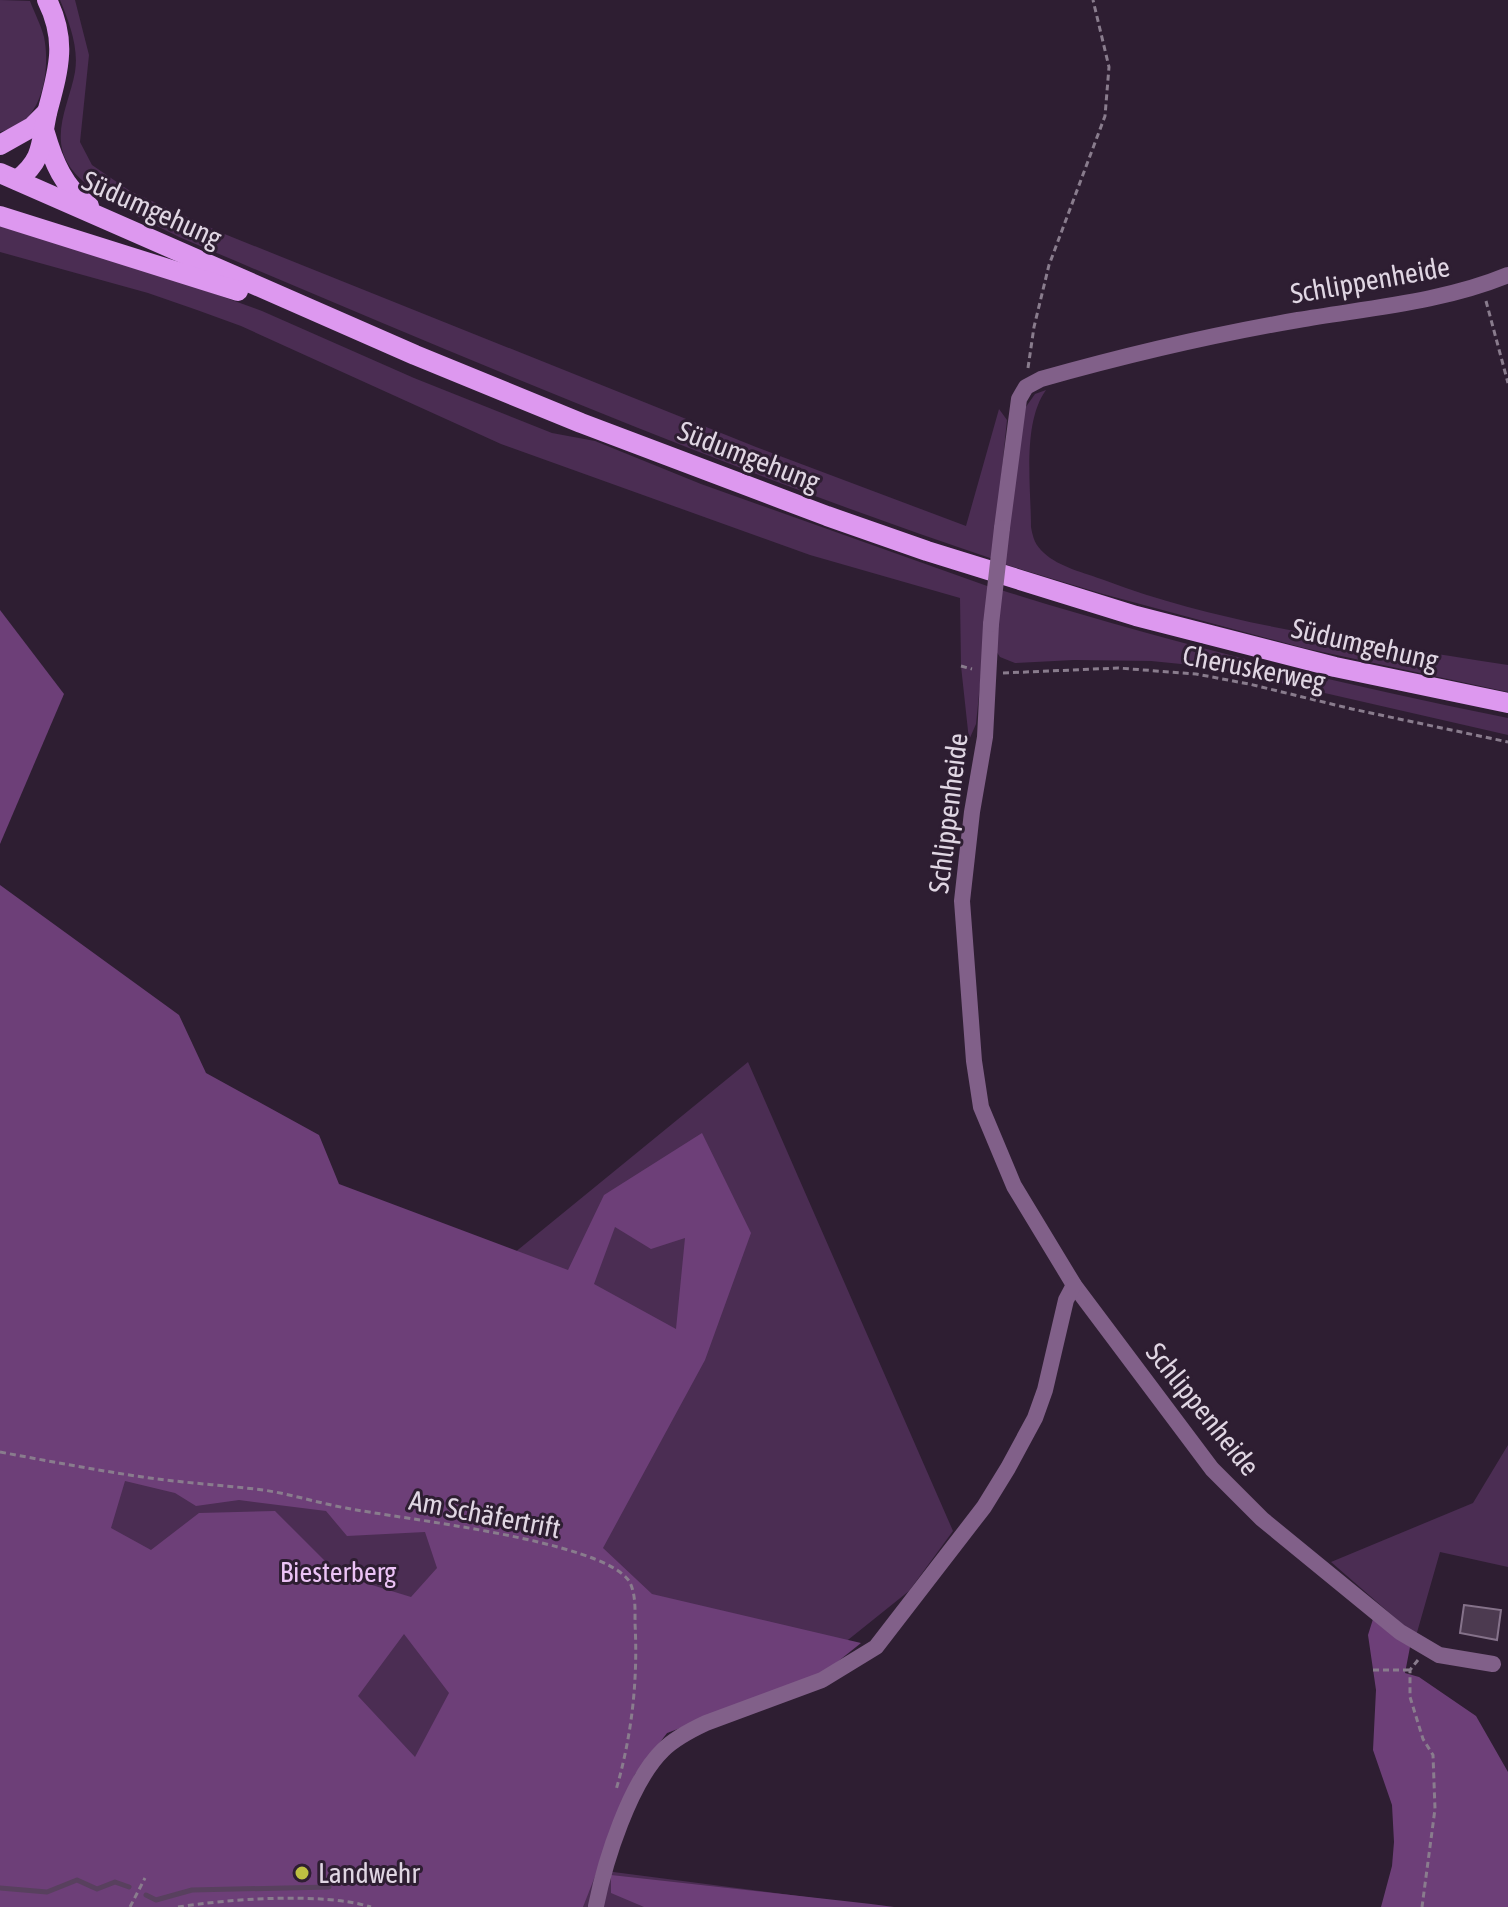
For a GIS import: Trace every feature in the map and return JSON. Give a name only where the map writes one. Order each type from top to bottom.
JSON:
[{"type":"main road","points":[[8,177],[34,165],[57,78],[59,38],[47,0]]},
{"type":"main road","points":[[0,145],[46,122]]},
{"type":"main road","points":[[46,122],[51,154],[61,176],[78,198],[115,224]]},
{"type":"main road","name":"Südumgehung","points":[[8,177],[311,310],[581,423],[736,483],[927,551],[1136,616],[1335,667],[1508,703]]},
{"type":"main road","points":[[0,216],[238,291],[311,310]]},
{"type":"lane","name":"Schlippenheide","points":[[1493,1664],[1439,1655],[1421,1646],[1349,1593],[1262,1519],[1212,1469],[1074,1285],[1014,1186],[981,1107],[974,1061],[962,901],[972,812],[985,737],[991,624],[1014,423],[1019,399],[1026,387],[1041,379],[1170,345],[1482,286],[1508,275]]},
{"type":"lane","points":[[596,1906],[603,1874],[643,1775],[663,1750],[706,1723],[822,1680],[876,1647],[966,1531],[984,1507],[1035,1418],[1045,1390],[1066,1300],[1074,1285]]},
{"type":"path","points":[[1026,387],[1034,327],[1049,265],[1099,134],[1109,93],[1106,47],[1093,0]]},
{"type":"path","points":[[1482,286],[1508,383]]},
{"type":"path","name":"Cheruskerweg","points":[[988,673],[1118,668],[1196,674],[1508,742]]},
{"type":"path","name":"Am Schäfertrift","points":[[0,1452],[146,1478],[266,1490],[348,1509],[445,1523],[596,1558],[613,1567],[628,1579],[633,1590],[636,1633],[635,1702],[616,1792]]},
{"type":"path","points":[[1373,1670],[1410,1670],[1410,1697],[1423,1739],[1433,1755],[1435,1809],[1422,1907]]},
{"type":"path","points":[[130,1907],[145,1878]]},
{"type":"path","points":[[178,1907],[308,1899],[371,1907]]},
{"type":"green space","points":[[0,0],[30,1],[43,32],[46,57],[45,78],[34,109],[22,122],[0,132]]},
{"type":"green space","points":[[60,0],[75,0],[89,55],[80,142],[92,165],[130,191],[222,233],[756,447],[966,526],[999,409],[1007,420],[993,559],[787,485],[583,406],[179,237],[117,205],[75,173],[63,151],[61,128],[73,83],[76,53]]},
{"type":"green space","points":[[0,226],[168,277],[262,311],[414,378],[552,433],[595,441],[701,484],[990,587],[976,724],[969,740],[961,666],[960,598],[810,555],[501,444],[241,326],[197,310],[148,293],[0,252]]},
{"type":"green space","points":[[1046,390],[1034,420],[1029,475],[1033,535],[1038,547],[1050,558],[1153,597],[1253,623],[1508,665],[1508,692],[1304,648],[1004,564],[1023,411],[1035,394]]},
{"type":"green space","points":[[1001,590],[1253,661],[1508,718],[1508,735],[1191,665],[1074,660],[1015,663],[1000,657],[994,648]]},
{"type":"green space","points":[[0,610],[64,694],[0,844]]},
{"type":"green space","name":"Biesterberg","points":[[0,885],[179,1015],[206,1073],[319,1135],[339,1184],[568,1270],[604,1195],[702,1133],[751,1233],[705,1360],[603,1548],[652,1594],[861,1643],[821,1675],[667,1733],[635,1774],[583,1907],[0,1907]],"holes":[[[615,1227],[651,1249],[685,1238],[676,1329],[594,1284]],[[125,1481],[175,1493],[196,1506],[239,1500],[326,1511],[347,1536],[425,1532],[437,1568],[411,1597],[359,1581],[327,1563],[275,1511],[199,1513],[151,1550],[111,1528]],[[404,1634],[449,1693],[415,1757],[358,1696]]]},
{"type":"green space","name":"Biesterberg","points":[[0,897],[170,1077],[320,1174],[491,1272],[748,1062],[953,1531],[909,1591],[803,1676],[667,1733],[635,1774],[598,1870],[883,1907],[0,1907]]},
{"type":"green space","points":[[1508,1445],[1508,1567],[1440,1552],[1416,1636],[1331,1562],[1473,1503]]},
{"type":"green space","points":[[1373,1619],[1410,1647],[1405,1673],[1419,1677],[1476,1716],[1508,1772],[1508,1907],[1381,1907],[1392,1866],[1394,1842],[1392,1805],[1373,1750],[1376,1690],[1368,1635]]},
{"type":"green space","points":[[611,1875],[894,1907],[644,1907],[611,1893]]},
{"type":"building","points":[[1464,1605],[1501,1610],[1497,1640],[1460,1633]]},
{"type":"waterway","points":[[0,1888],[47,1892],[77,1880],[97,1889],[115,1882],[129,1887]]},
{"type":"waterway","points":[[146,1895],[156,1900],[192,1890],[329,1887]]},
{"type":"place","name":"Landwehr","points":[[302,1873]]}]
